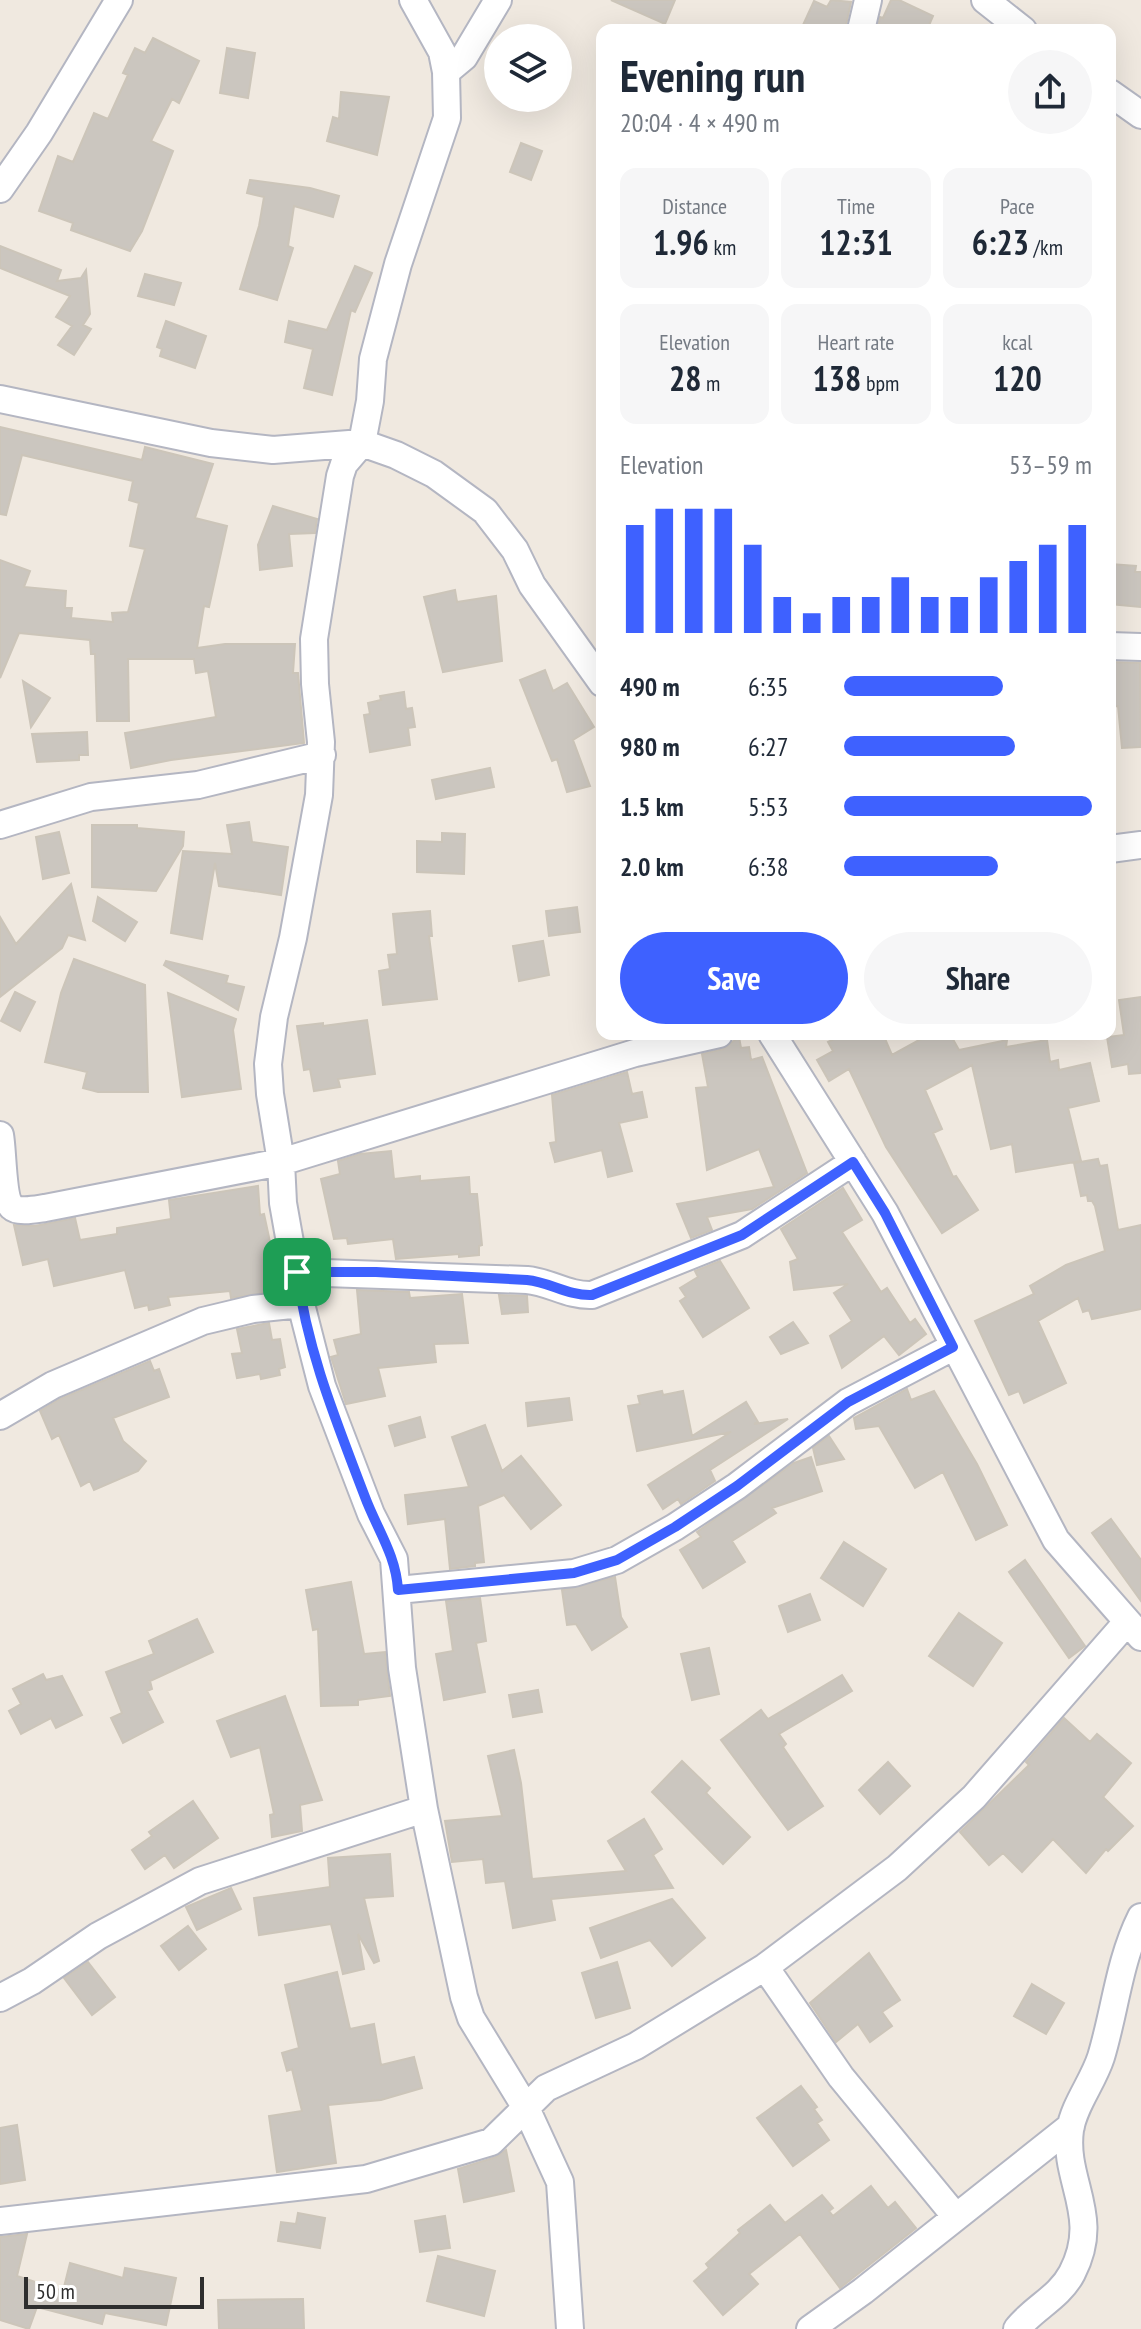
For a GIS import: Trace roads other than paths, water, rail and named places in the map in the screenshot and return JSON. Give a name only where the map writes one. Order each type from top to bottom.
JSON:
[{"type":"street","points":[[0,189],[39,133],[119,0]]},
{"type":"street","points":[[413,0],[442,52],[446,72],[447,118],[398,264],[373,359],[369,412],[362,443],[344,464],[340,476],[316,627],[315,684],[322,755],[310,849],[274,1017],[268,1064],[272,1117],[281,1162],[283,1203],[301,1304],[322,1386],[371,1514],[394,1559],[402,1668],[424,1809],[464,1997],[471,2018],[526,2108],[553,2163],[563,2194],[570,2329]]},
{"type":"street","points":[[446,72],[464,57],[498,0]]},
{"type":"street","points":[[862,24],[868,0]]},
{"type":"street","points":[[985,0],[1015,24]]},
{"type":"street","points":[[1116,97],[1141,115]]},
{"type":"street","points":[[0,399],[243,447],[273,450],[362,443],[396,455],[434,474],[485,511],[515,550],[532,585],[596,675]]},
{"type":"street","points":[[1116,646],[1141,647]]},
{"type":"street","points":[[0,825],[91,797],[198,785],[322,755]]},
{"type":"street","points":[[1116,848],[1141,845]]},
{"type":"street","points":[[0,1135],[5,1185],[9,1201],[16,1209],[93,1201],[281,1162],[635,1053],[692,1040]]},
{"type":"street","points":[[0,2221],[366,2179],[491,2142],[546,2088],[636,2046],[765,1967],[897,1868],[974,1797],[1134,1630],[1056,1540],[885,1213],[776,1040]]},
{"type":"street","points":[[297,1272],[376,1272],[540,1281],[571,1295],[592,1295],[742,1235],[853,1162]]},
{"type":"street","points":[[0,1416],[53,1385],[203,1321],[253,1309],[301,1304]]},
{"type":"street","points":[[398,1590],[574,1573],[617,1560],[737,1486],[848,1402],[953,1347]]},
{"type":"street","points":[[0,1998],[32,1981],[98,1936],[189,1885],[424,1809]]},
{"type":"street","points":[[1017,2329],[1025,2319],[1053,2299],[1072,2274],[1082,2246],[1084,2209],[1071,2160],[1071,2126],[1100,2059],[1121,1970],[1141,1917]]},
{"type":"street","points":[[765,1967],[841,2077],[956,2217]]},
{"type":"street","points":[[810,2329],[1071,2126]]}]
